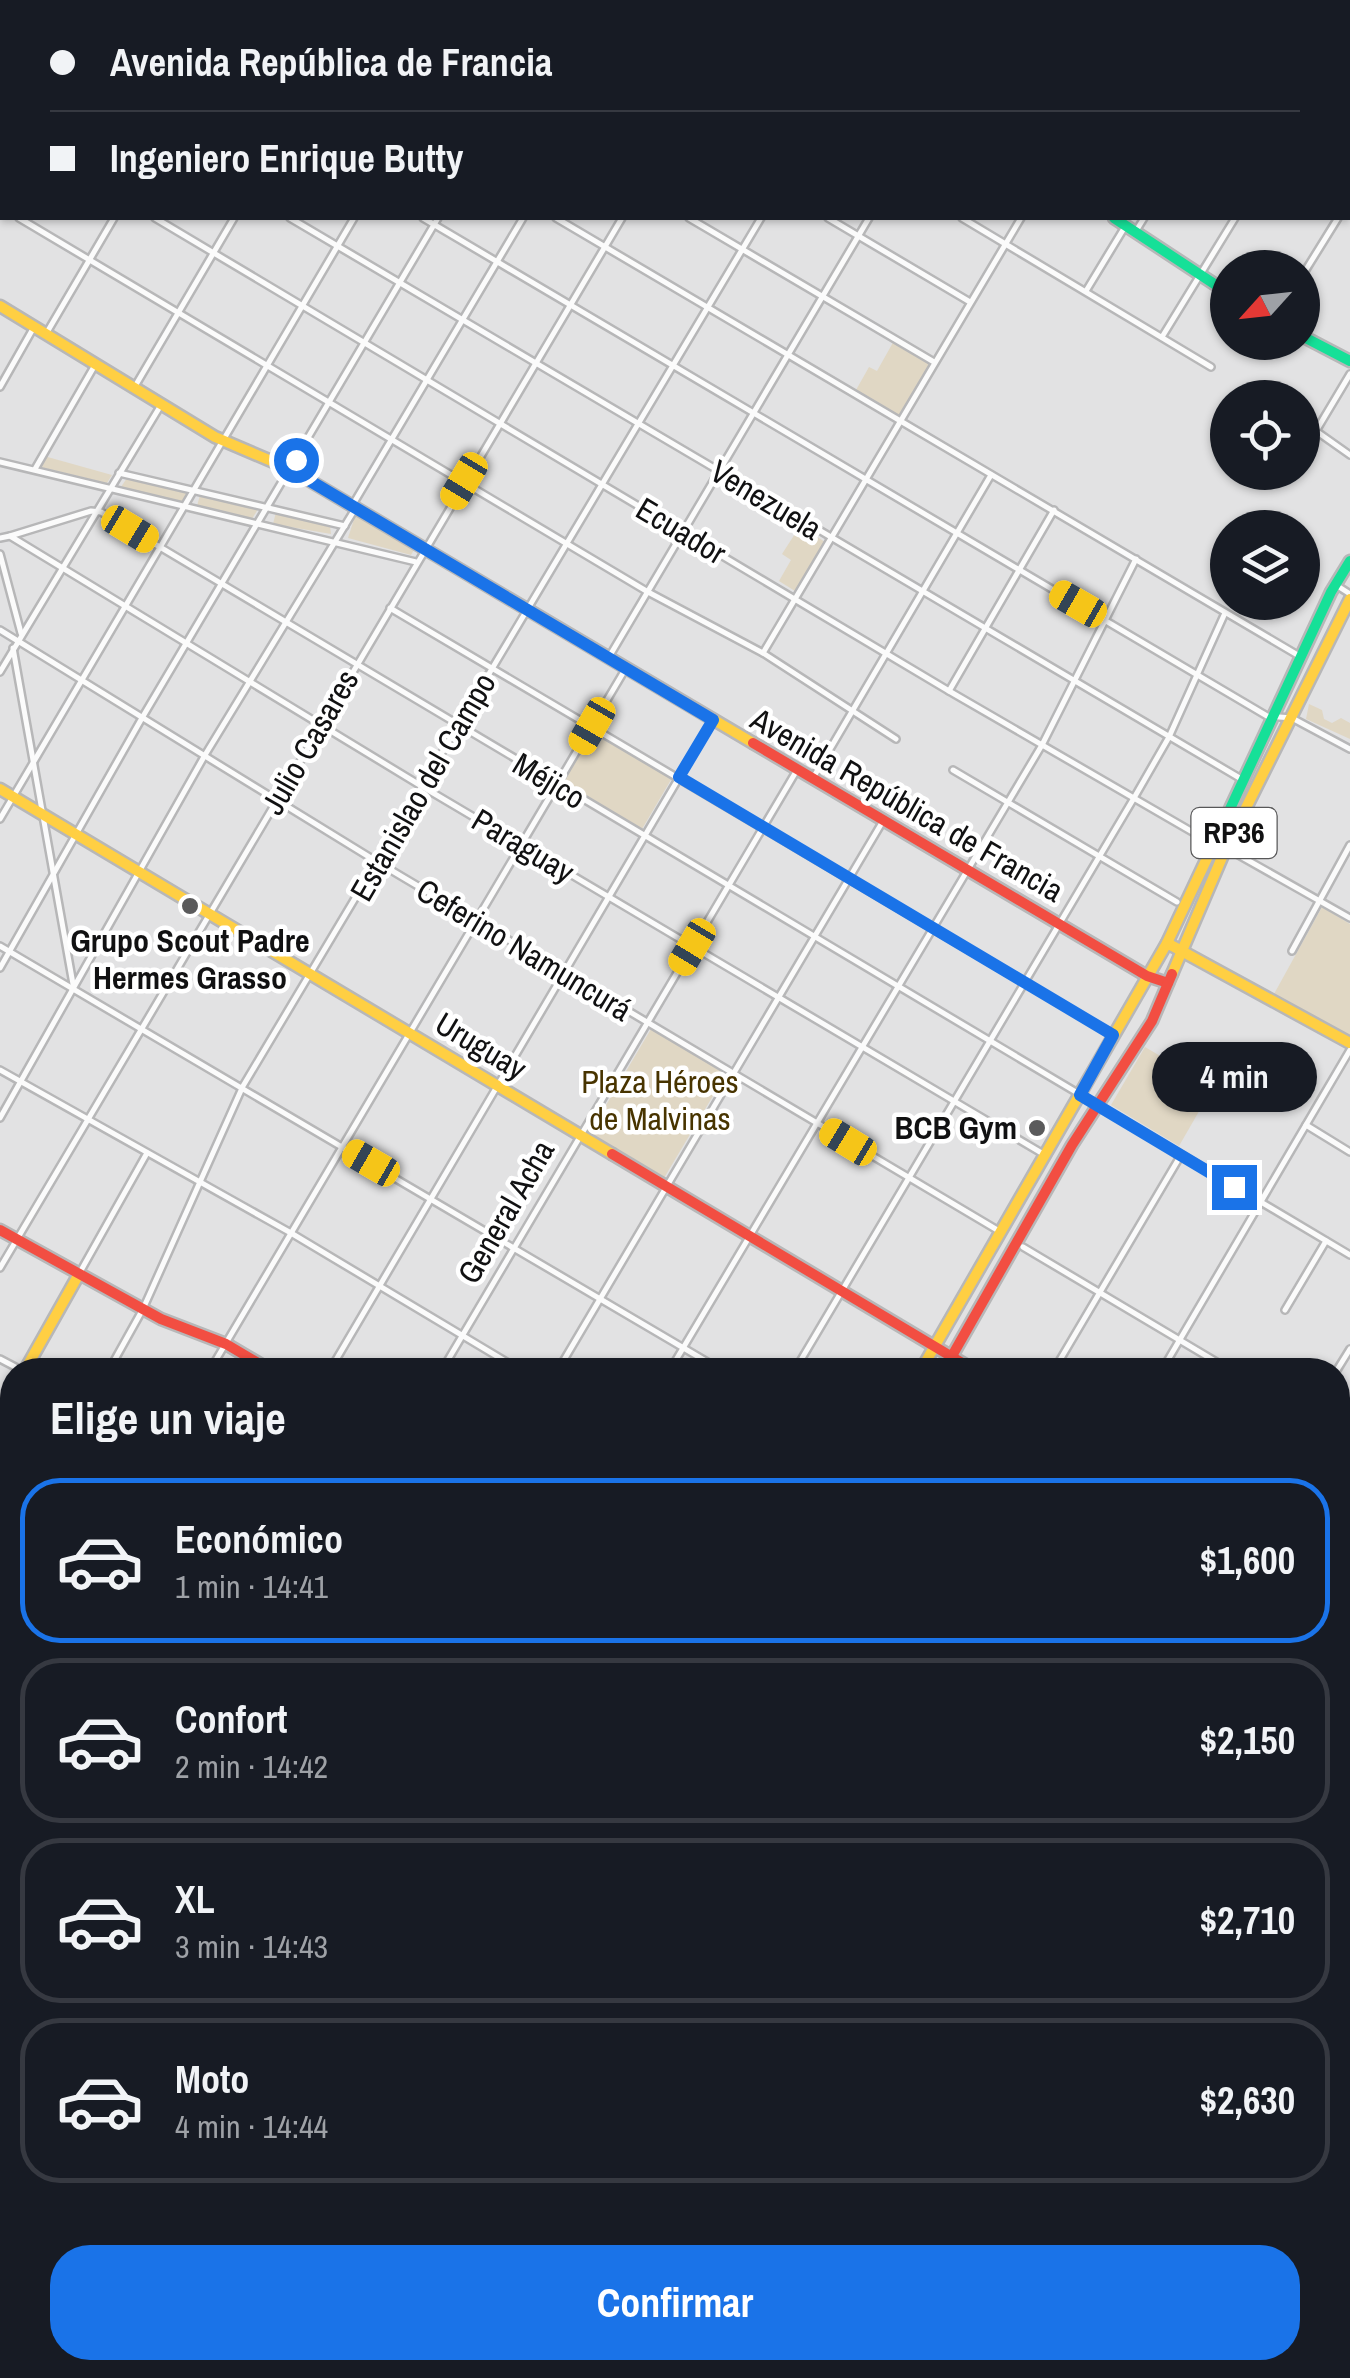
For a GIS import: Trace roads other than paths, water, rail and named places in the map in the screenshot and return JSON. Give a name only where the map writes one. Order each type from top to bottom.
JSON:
[{"type":"main road","points":[[1117,220],[1210,281]]},
{"type":"main road","name":"Avenida República de Francia","points":[[0,306],[161,405],[224,441],[290,469],[1148,976],[1168,982]]},
{"type":"main road","points":[[1320,345],[1350,361]]},
{"type":"main road","name":"RP36","points":[[929,1358],[1167,943],[1335,585],[1350,561]]},
{"type":"main road","name":"RP36","points":[[952,1357],[1072,1145],[1152,1021],[1226,848],[1350,597]]},
{"type":"main road","name":"Uruguay","points":[[0,789],[952,1357]]},
{"type":"main road","points":[[1167,943],[1350,1046]]},
{"type":"main road","points":[[0,1230],[143,1309],[250,1358]]},
{"type":"main road","points":[[30,1358],[80,1274]]},
{"type":"street","points":[[23,220],[648,592],[763,654],[896,740]]},
{"type":"street","points":[[46,334],[113,220]]},
{"type":"street","name":"Ecuador","points":[[158,220],[1208,841]]},
{"type":"street","points":[[134,388],[233,220]]},
{"type":"street","name":"Venezuela","points":[[293,220],[1243,780]]},
{"type":"street","points":[[0,819],[353,220]]},
{"type":"street","points":[[0,1118],[138,872],[522,220]]},
{"type":"street","points":[[560,220],[1210,603]]},
{"type":"street","name":"Julio Casares","points":[[0,1268],[621,220]]},
{"type":"street","points":[[693,220],[934,362]]},
{"type":"street","name":"Estanislao del Campo","points":[[116,1358],[143,1309],[243,1086],[379,864],[760,220]]},
{"type":"street","points":[[831,220],[970,302]]},
{"type":"street","points":[[609,657],[868,220]]},
{"type":"street","points":[[966,220],[1211,367]]},
{"type":"street","points":[[763,654],[1020,220]]},
{"type":"street","points":[[1086,292],[1131,228],[1141,220]]},
{"type":"street","points":[[1162,337],[1234,220]]},
{"type":"street","points":[[1318,250],[1337,220]]},
{"type":"street","points":[[0,968],[142,718],[436,221],[569,305],[1196,674],[1273,716],[1292,718],[1350,749]]},
{"type":"street","points":[[0,387],[34,327]]},
{"type":"street","points":[[35,469],[95,365]]},
{"type":"street","points":[[1350,374],[1317,435],[1350,454]]},
{"type":"street","points":[[0,672],[161,405]]},
{"type":"street","points":[[0,462],[416,562]]},
{"type":"street","points":[[119,473],[344,526]]},
{"type":"street","points":[[814,778],[992,474]]},
{"type":"street","points":[[0,538],[96,510]]},
{"type":"street","name":"Méjico","points":[[96,510],[1350,1255]]},
{"type":"street","points":[[949,691],[1054,510]]},
{"type":"street","name":"Paraguay","points":[[10,536],[423,788],[1047,1157]]},
{"type":"street","points":[[0,556],[22,634]]},
{"type":"street","points":[[678,1358],[1042,745],[1136,559]]},
{"type":"street","points":[[1335,585],[1350,597]]},
{"type":"street","points":[[390,608],[1113,1035]]},
{"type":"street","points":[[802,1358],[1169,737],[1221,620]]},
{"type":"street","points":[[1239,620],[1301,657]]},
{"type":"street","name":"Ceferino Namuncurá","points":[[0,630],[379,864],[1002,1232]]},
{"type":"street","points":[[14,648],[74,988]]},
{"type":"street","points":[[217,1358],[626,668]]},
{"type":"street","points":[[337,1358],[713,720]]},
{"type":"street","name":"General Acha","points":[[449,1358],[797,770]]},
{"type":"street","points":[[952,770],[1177,902]]},
{"type":"street","points":[[565,1358],[883,820]]},
{"type":"street","points":[[1292,950],[1350,845]]},
{"type":"street","points":[[1226,848],[1350,918]]},
{"type":"street","points":[[0,946],[701,1358]]},
{"type":"street","points":[[1169,1358],[1350,1046]]},
{"type":"street","points":[[0,1070],[291,1233],[500,1358]]},
{"type":"street","points":[[1306,1126],[1350,1152]]},
{"type":"street","points":[[80,1274],[147,1153]]},
{"type":"street","points":[[1061,1358],[1181,1155]]},
{"type":"street","points":[[1285,1310],[1326,1241]]},
{"type":"street","points":[[1023,1247],[1210,1358]]},
{"type":"place","name":"Grupo Scout Padre Hermes Grasso","points":[[190,906]]},
{"type":"place","name":"BCB Gym","points":[[1037,1128]]},
{"type":"park label","name":"Plaza Héroes de Malvinas","points":[[660,1100]]}]
